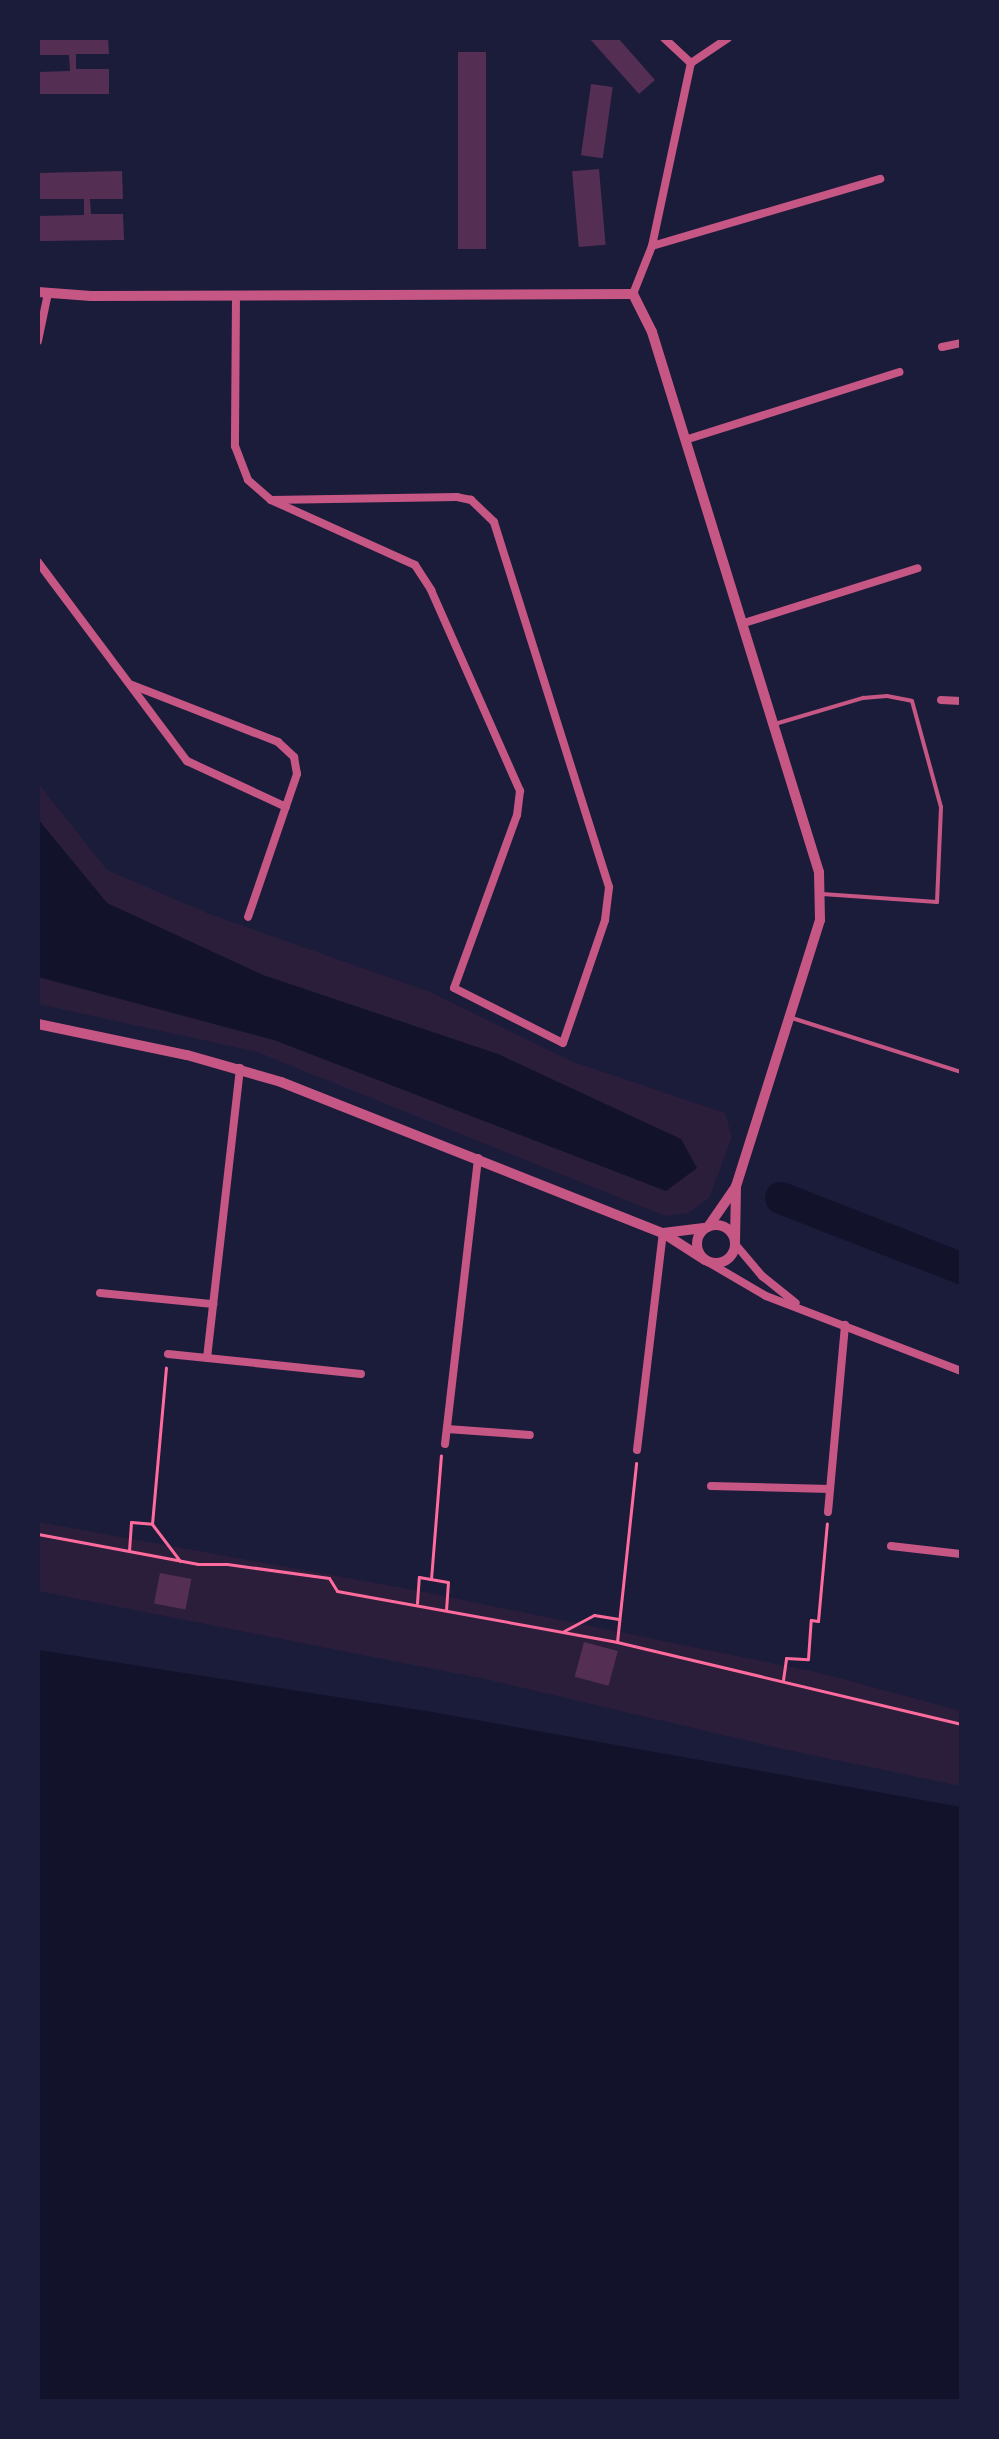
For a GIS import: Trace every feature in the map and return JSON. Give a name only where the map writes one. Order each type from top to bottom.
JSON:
[{"type":"street","points":[[664,38],[691,63]]},
{"type":"street","points":[[707,1261],[726,1261],[735,1243],[736,1186],[820,920],[821,894],[812,845],[744,623],[652,332],[633,294],[652,246],[691,63],[728,38]]},
{"type":"street","points":[[652,246],[880,179]]},
{"type":"street","points":[[38,341],[43,292],[633,294]]},
{"type":"street","points":[[236,295],[235,446],[248,480],[271,500],[403,558],[424,576],[520,791],[517,815],[454,988],[563,1043],[605,920],[609,887],[494,522],[471,500],[457,497],[271,500]]},
{"type":"street","points":[[942,347],[961,343]]},
{"type":"street","points":[[685,440],[900,372]]},
{"type":"street","points":[[38,562],[192,766],[286,807]]},
{"type":"street","points":[[744,623],[918,568]]},
{"type":"street","points":[[130,684],[287,748],[294,757],[297,774],[248,917]]},
{"type":"street","points":[[941,700],[961,701]]},
{"type":"street","points":[[38,1024],[240,1068],[478,1158],[663,1233],[766,1296],[961,1371]]},
{"type":"street","points":[[207,1358],[240,1068]]},
{"type":"street","points":[[445,1444],[478,1158]]},
{"type":"street","points":[[707,1261],[696,1243],[736,1186]]},
{"type":"street","points":[[663,1233],[722,1226],[762,1276],[803,1308]]},
{"type":"street","points":[[637,1450],[663,1233]]},
{"type":"street","points":[[100,1293],[213,1304]]},
{"type":"street","points":[[828,1512],[845,1325]]},
{"type":"street","points":[[168,1354],[361,1374]]},
{"type":"street","points":[[447,1429],[530,1435]]},
{"type":"street","points":[[711,1486],[830,1489]]},
{"type":"street","points":[[891,1546],[961,1554]]},
{"type":"lane","points":[[775,724],[863,698],[887,696],[912,701],[933,777],[941,807],[937,902],[821,894]]},
{"type":"lane","points":[[790,1018],[961,1072]]},
{"type":"path","points":[[168,1354],[152,1524],[180,1561]]},
{"type":"path","points":[[431,1579],[439,1460],[445,1444]]},
{"type":"path","points":[[617,1642],[637,1450]]},
{"type":"path","points":[[783,1680],[786,1658],[808,1659],[811,1620],[818,1621],[828,1512]]},
{"type":"path","points":[[129,1551],[131,1522],[152,1524]]},
{"type":"path","points":[[38,1534],[180,1561],[329,1578],[337,1591],[417,1603],[617,1642],[961,1724]]},
{"type":"path","points":[[417,1603],[419,1577],[448,1582],[446,1609]]},
{"type":"path","points":[[564,1631],[594,1615],[619,1619]]},
{"type":"shaded area","points":[[38,783],[107,870],[207,913],[430,992],[571,1061],[725,1113],[732,1137],[709,1198],[689,1213],[665,1216],[257,1052],[38,1004]]},
{"type":"shaded area","points":[[38,819],[107,903],[263,975],[498,1054],[681,1139],[697,1168],[666,1191],[274,1040],[38,977]]},
{"type":"shaded area","points":[[38,1522],[414,1590],[820,1673],[961,1711],[961,1786],[783,1749],[485,1679],[38,1591]]},
{"type":"shaded area","points":[[38,1650],[432,1712],[961,1807],[961,2401],[38,2401]]},
{"type":"building","points":[[38,38],[108,38],[109,54],[76,54],[76,69],[109,69],[109,94],[38,94],[38,72],[70,71],[69,55],[38,55]]},
{"type":"building","points":[[589,38],[618,38],[655,80],[639,94]]},
{"type":"building","points":[[458,52],[486,52],[486,249],[458,249]]},
{"type":"building","points":[[591,84],[613,87],[603,158],[581,155]]},
{"type":"building","points":[[599,169],[606,245],[579,247],[572,171]]},
{"type":"building","points":[[122,171],[123,199],[90,199],[91,214],[123,214],[124,240],[38,241],[38,216],[84,215],[84,199],[38,199],[38,173]]},
{"type":"building","points":[[160,1573],[191,1579],[185,1610],[154,1603]]},
{"type":"building","points":[[584,1642],[618,1651],[608,1686],[575,1677]]},
{"type":"waterway","points":[[781,1198],[961,1268]]}]
